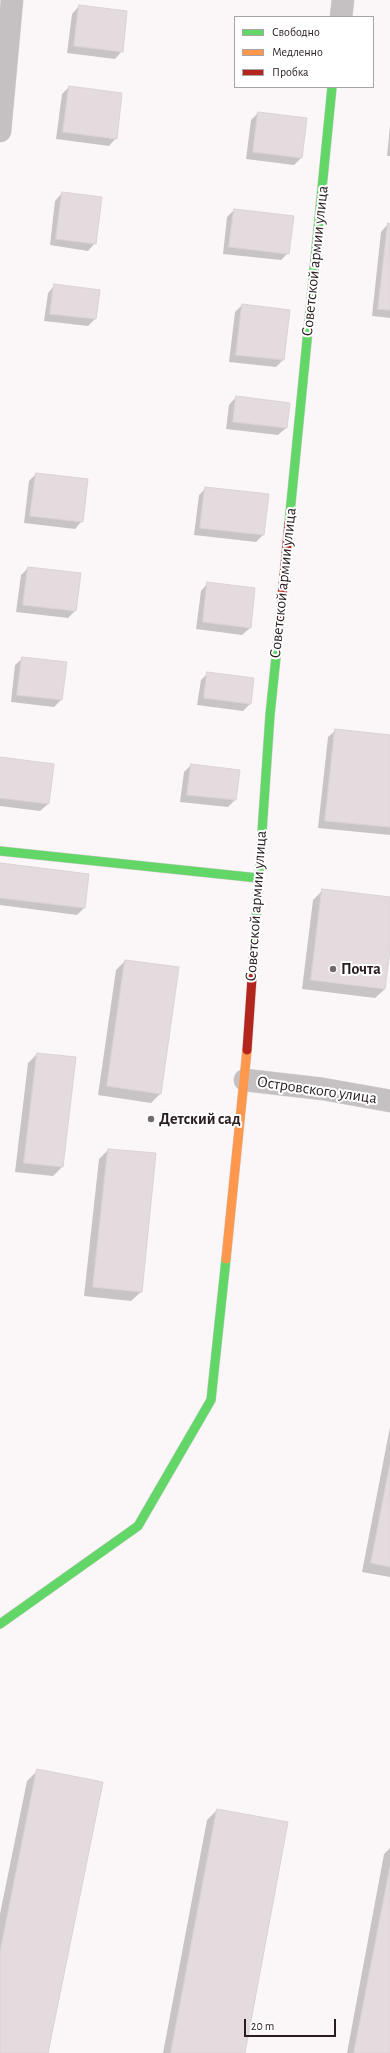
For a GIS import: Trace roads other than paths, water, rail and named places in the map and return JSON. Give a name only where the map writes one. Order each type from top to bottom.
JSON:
[{"type":"street","points":[[0,131],[12,0]]},
{"type":"street","points":[[341,16],[343,0]]},
{"type":"street","name":"Советской армии улица","points":[[0,1624],[138,1526],[211,1400],[245,1080],[270,715],[332,88]]},
{"type":"street","points":[[0,851],[258,878]]},
{"type":"street","name":"Островского улица","points":[[245,1080],[322,1089],[390,1101]]},
{"type":"place","name":"Почта","points":[[333,969]]},
{"type":"place","name":"Детский сад","points":[[151,1119]]}]
